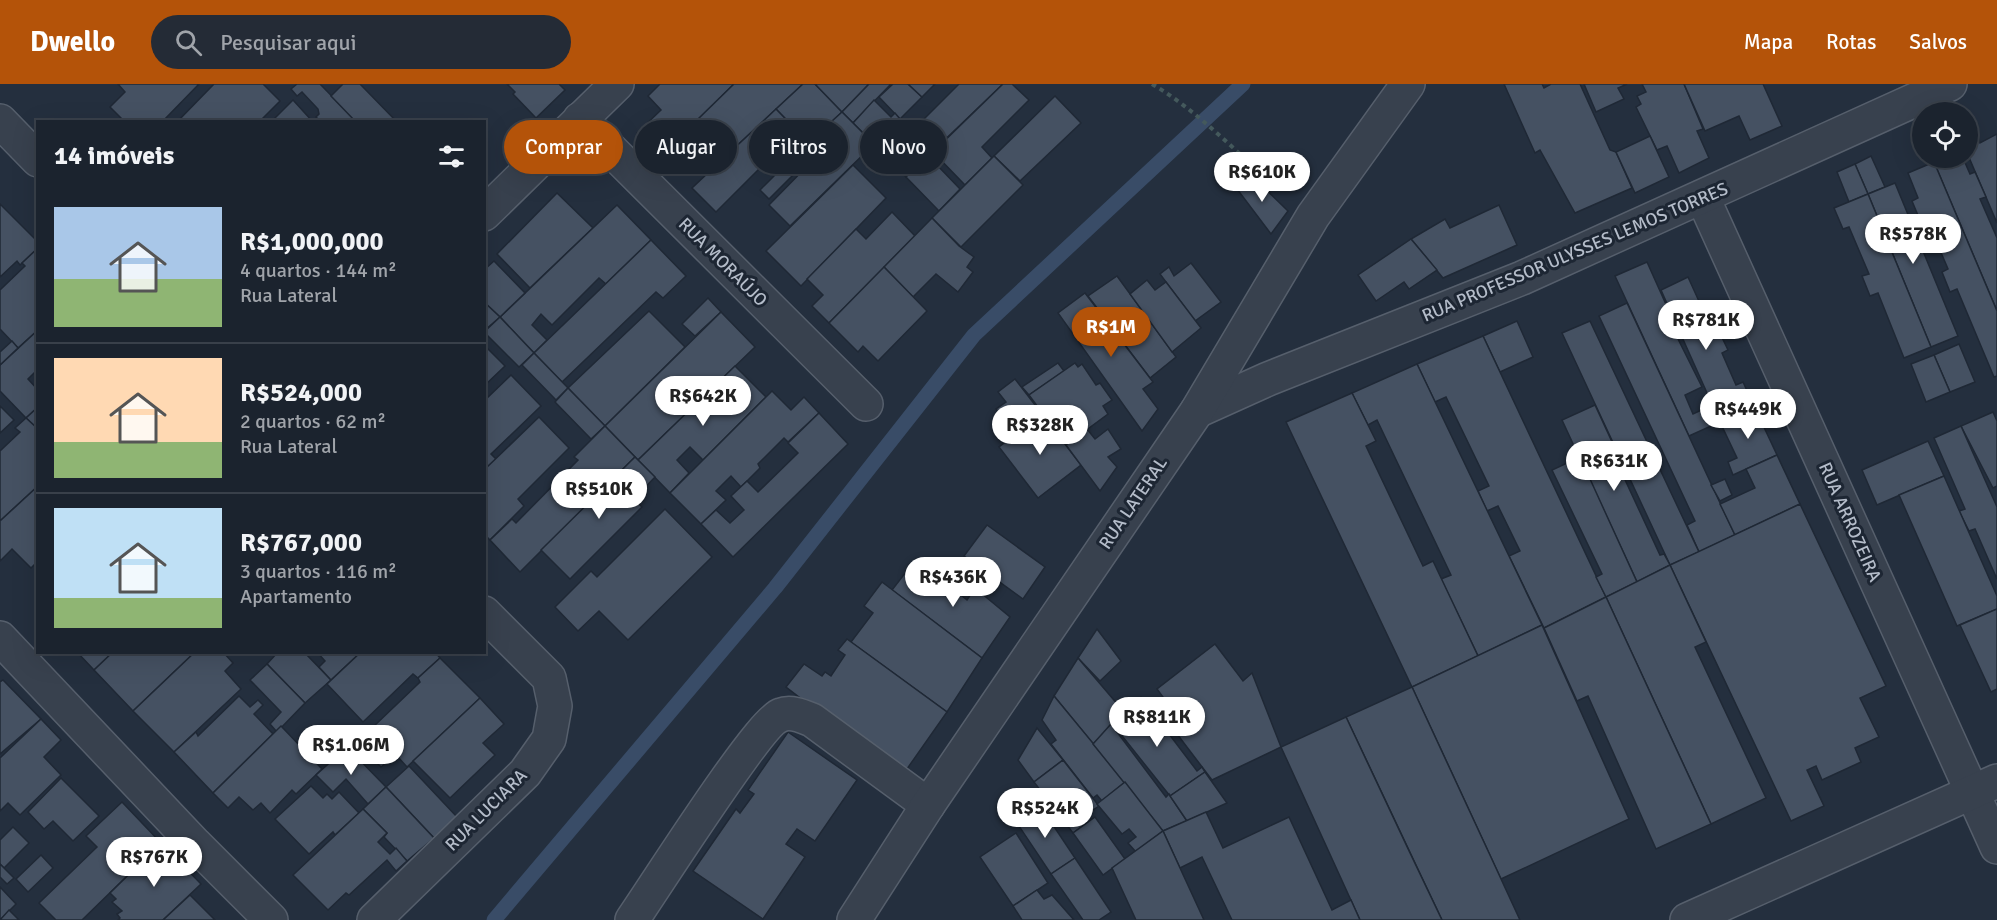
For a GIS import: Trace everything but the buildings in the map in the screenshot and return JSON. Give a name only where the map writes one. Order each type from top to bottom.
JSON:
[{"type":"street","points":[[486,212],[617,84]]},
{"type":"street","name":"RUA LATERAL","points":[[854,920],[928,805],[1197,411],[1313,216],[1408,84]]},
{"type":"street","name":"RUA PROFESSOR ULYSSES LEMOS TORRES","points":[[1197,411],[1268,379],[1522,278],[1703,198],[1950,84]]},
{"type":"street","name":"RUA MORAÚJO","points":[[580,119],[866,404]]},
{"type":"street","points":[[0,121],[36,158]]},
{"type":"street","name":"RUA ARROZEIRA","points":[[1703,198],[1985,787],[1997,847]]},
{"type":"street","name":"RUA LUCIARA","points":[[374,920],[525,773],[549,739],[555,706],[549,678],[486,615]]},
{"type":"street","points":[[0,638],[187,836],[271,920]]},
{"type":"street","points":[[632,920],[744,754],[769,723],[780,715],[799,715],[812,720],[928,805]]},
{"type":"street","points":[[1687,920],[1985,787]]},
{"type":"path","points":[[1152,84],[1191,110],[1238,154],[1313,216]]},
{"type":"waterway","points":[[494,920],[775,588],[974,335],[1243,84]]}]
